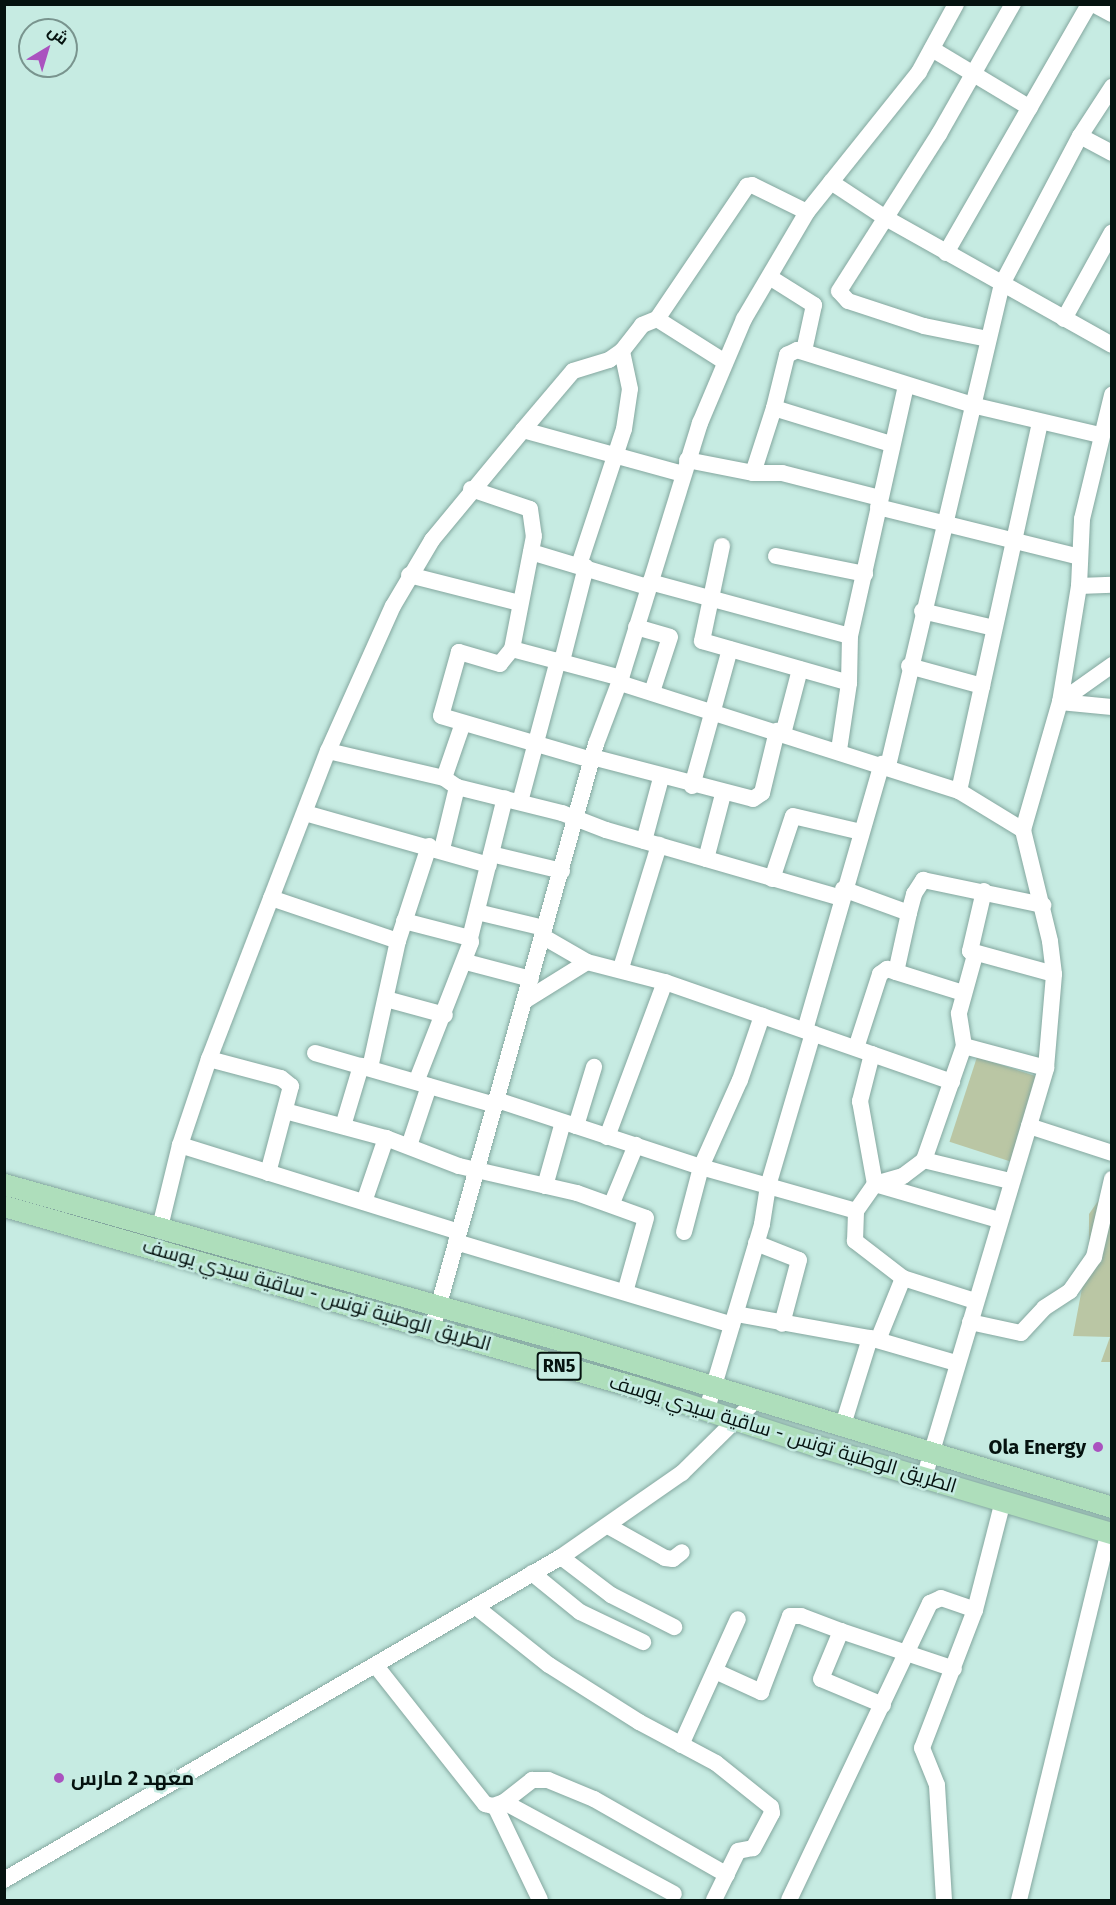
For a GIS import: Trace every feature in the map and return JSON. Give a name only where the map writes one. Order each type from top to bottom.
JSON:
[{"type":"main road","name":"الطريق الوطنية تونس - ساقية سيدي يوسف","points":[[4,1184],[439,1305],[842,1428],[1112,1507]]},
{"type":"main road","name":"الطريق الوطنية تونس - ساقية سيدي يوسف","points":[[4,1206],[707,1408],[738,1420],[924,1478],[1110,1533]]},
{"type":"street","points":[[432,1329],[592,758],[620,680],[685,467],[725,362],[744,319],[771,278],[807,212],[904,92],[932,49],[956,4]]},
{"type":"street","points":[[988,339],[924,326],[840,295],[842,283],[939,134],[1012,4]]},
{"type":"street","points":[[946,252],[1089,4]]},
{"type":"street","points":[[1093,4],[1112,14]]},
{"type":"street","points":[[932,49],[1030,108]]},
{"type":"street","points":[[707,1408],[756,1243],[768,1186],[809,1032],[842,894],[885,765],[1002,284],[1080,136],[1112,87]]},
{"type":"street","points":[[1080,136],[1112,153]]},
{"type":"street","points":[[831,182],[884,217],[1112,345]]},
{"type":"street","points":[[160,1227],[180,1145],[209,1059],[328,751],[409,575],[471,489],[573,371],[602,363],[622,351],[642,325],[657,319],[749,185],[807,212]]},
{"type":"street","points":[[1065,319],[1112,232]]},
{"type":"street","points":[[771,278],[814,305],[804,351]]},
{"type":"street","points":[[657,319],[725,362]]},
{"type":"street","points":[[753,473],[774,408],[787,355],[792,350],[804,351],[906,386],[1040,424],[1100,435]]},
{"type":"street","points":[[409,1146],[422,1084],[466,962],[490,860],[537,744],[560,661],[582,566],[614,453],[624,429],[630,389],[622,351]]},
{"type":"street","points":[[838,750],[849,683],[850,636],[891,444],[906,386]]},
{"type":"street","points":[[924,1478],[1010,1181],[1046,1068],[1053,974],[1043,905],[1023,830],[1060,702],[1079,586],[1082,519],[1100,435],[1112,395]]},
{"type":"street","points":[[774,408],[891,444]]},
{"type":"street","points":[[959,791],[1011,541],[1040,424]]},
{"type":"street","points":[[523,430],[614,453],[685,467],[782,473],[943,524],[1080,557]]},
{"type":"street","points":[[471,489],[530,509],[530,524],[534,533],[512,649],[500,664],[459,652],[441,716],[661,778],[723,794],[753,799],[760,795],[800,669]]},
{"type":"street","points":[[722,546],[702,641],[849,683]]},
{"type":"street","points":[[531,552],[649,584],[713,596],[850,636]]},
{"type":"street","points":[[776,556],[865,574]]},
{"type":"street","points":[[409,575],[520,603]]},
{"type":"street","points":[[1079,586],[1112,585]]},
{"type":"street","points":[[922,611],[994,628]]},
{"type":"street","points":[[636,627],[670,637],[652,692]]},
{"type":"street","points":[[512,649],[620,680],[959,791],[1023,830]]},
{"type":"street","points":[[692,786],[730,649]]},
{"type":"street","points":[[1060,702],[1112,665]]},
{"type":"street","points":[[909,666],[982,686]]},
{"type":"street","points":[[1060,702],[1112,707]]},
{"type":"street","points":[[343,1126],[387,999],[404,921],[435,847],[463,723]]},
{"type":"street","points":[[328,751],[577,818],[772,879],[842,894],[909,913]]},
{"type":"street","points":[[621,968],[652,843],[661,778]]},
{"type":"street","points":[[706,859],[723,794]]},
{"type":"street","points":[[305,813],[490,860],[562,871]]},
{"type":"street","points":[[772,879],[793,816],[861,832]]},
{"type":"street","points":[[897,972],[914,894],[923,880],[1043,905]]},
{"type":"street","points":[[984,891],[969,949],[975,955],[1053,974]]},
{"type":"street","points":[[271,898],[398,941]]},
{"type":"street","points":[[477,912],[543,932],[587,962],[621,968],[665,982],[952,1082]]},
{"type":"street","points":[[404,921],[470,938]]},
{"type":"street","points":[[975,955],[963,993],[959,1020],[964,1046],[924,1160],[903,1176],[875,1184],[856,1211],[855,1241],[903,1278],[975,1301]]},
{"type":"street","points":[[466,962],[531,979]]},
{"type":"street","points":[[526,1000],[587,962]]},
{"type":"street","points":[[875,1184],[860,1101],[864,1051],[880,974],[887,969],[963,993]]},
{"type":"street","points":[[607,1137],[665,982]]},
{"type":"street","points":[[387,999],[445,1015]]},
{"type":"street","points":[[684,1232],[701,1167],[740,1080],[762,1016]]},
{"type":"street","points":[[964,1046],[1046,1068]]},
{"type":"street","points":[[315,1053],[422,1084],[496,1102],[701,1167],[856,1211]]},
{"type":"street","points":[[209,1059],[288,1082],[292,1088],[268,1173]]},
{"type":"street","points":[[545,1186],[594,1067]]},
{"type":"street","points":[[285,1111],[386,1138],[477,1169],[612,1203],[646,1218],[625,1292]]},
{"type":"street","points":[[1029,1126],[1112,1153]]},
{"type":"street","points":[[364,1202],[386,1138]]},
{"type":"street","points":[[180,1145],[364,1202],[458,1237],[625,1292],[734,1320],[782,1324],[874,1339],[956,1363]]},
{"type":"street","points":[[612,1203],[636,1145]]},
{"type":"street","points":[[924,1160],[1010,1181]]},
{"type":"street","points":[[970,1322],[1021,1333],[1044,1308],[1075,1287],[1094,1257],[1112,1179]]},
{"type":"street","points":[[875,1184],[999,1220]]},
{"type":"street","points":[[756,1243],[799,1260],[782,1324]]},
{"type":"street","points":[[842,1428],[874,1339],[903,1278]]},
{"type":"street","points":[[4,1880],[561,1557],[682,1473],[756,1401]]},
{"type":"street","points":[[944,1900],[937,1785],[922,1748],[975,1610],[1003,1501]]},
{"type":"street","points":[[608,1526],[665,1558],[673,1559],[682,1552]]},
{"type":"street","points":[[1019,1900],[1110,1533]]},
{"type":"street","points":[[561,1557],[611,1595],[674,1627]]},
{"type":"street","points":[[532,1573],[575,1608],[643,1642]]},
{"type":"street","points":[[789,1900],[930,1604],[936,1597],[975,1610]]},
{"type":"street","points":[[476,1607],[549,1665],[681,1745],[716,1762],[772,1810],[752,1850],[740,1849],[714,1900]]},
{"type":"street","points":[[715,1671],[762,1692],[790,1616],[801,1616],[954,1669]]},
{"type":"street","points":[[681,1745],[738,1619]]},
{"type":"street","points":[[841,1631],[822,1680],[883,1705]]},
{"type":"street","points":[[376,1666],[482,1802],[499,1804],[674,1894]]},
{"type":"street","points":[[499,1804],[532,1780],[548,1780],[594,1799],[727,1875]]},
{"type":"street","points":[[499,1804],[540,1900]]},
{"type":"green space","points":[[977,1057],[1043,1078],[1015,1163],[949,1142]]},
{"type":"green space","points":[[1103,1194],[1112,1196],[1111,1362],[1101,1362],[1110,1337],[1073,1336],[1089,1251],[1089,1214]]},
{"type":"place","name":"Ola Energy","points":[[1098,1447]]},
{"type":"place","name":"معهد 2 مارس","points":[[59,1778]]}]
